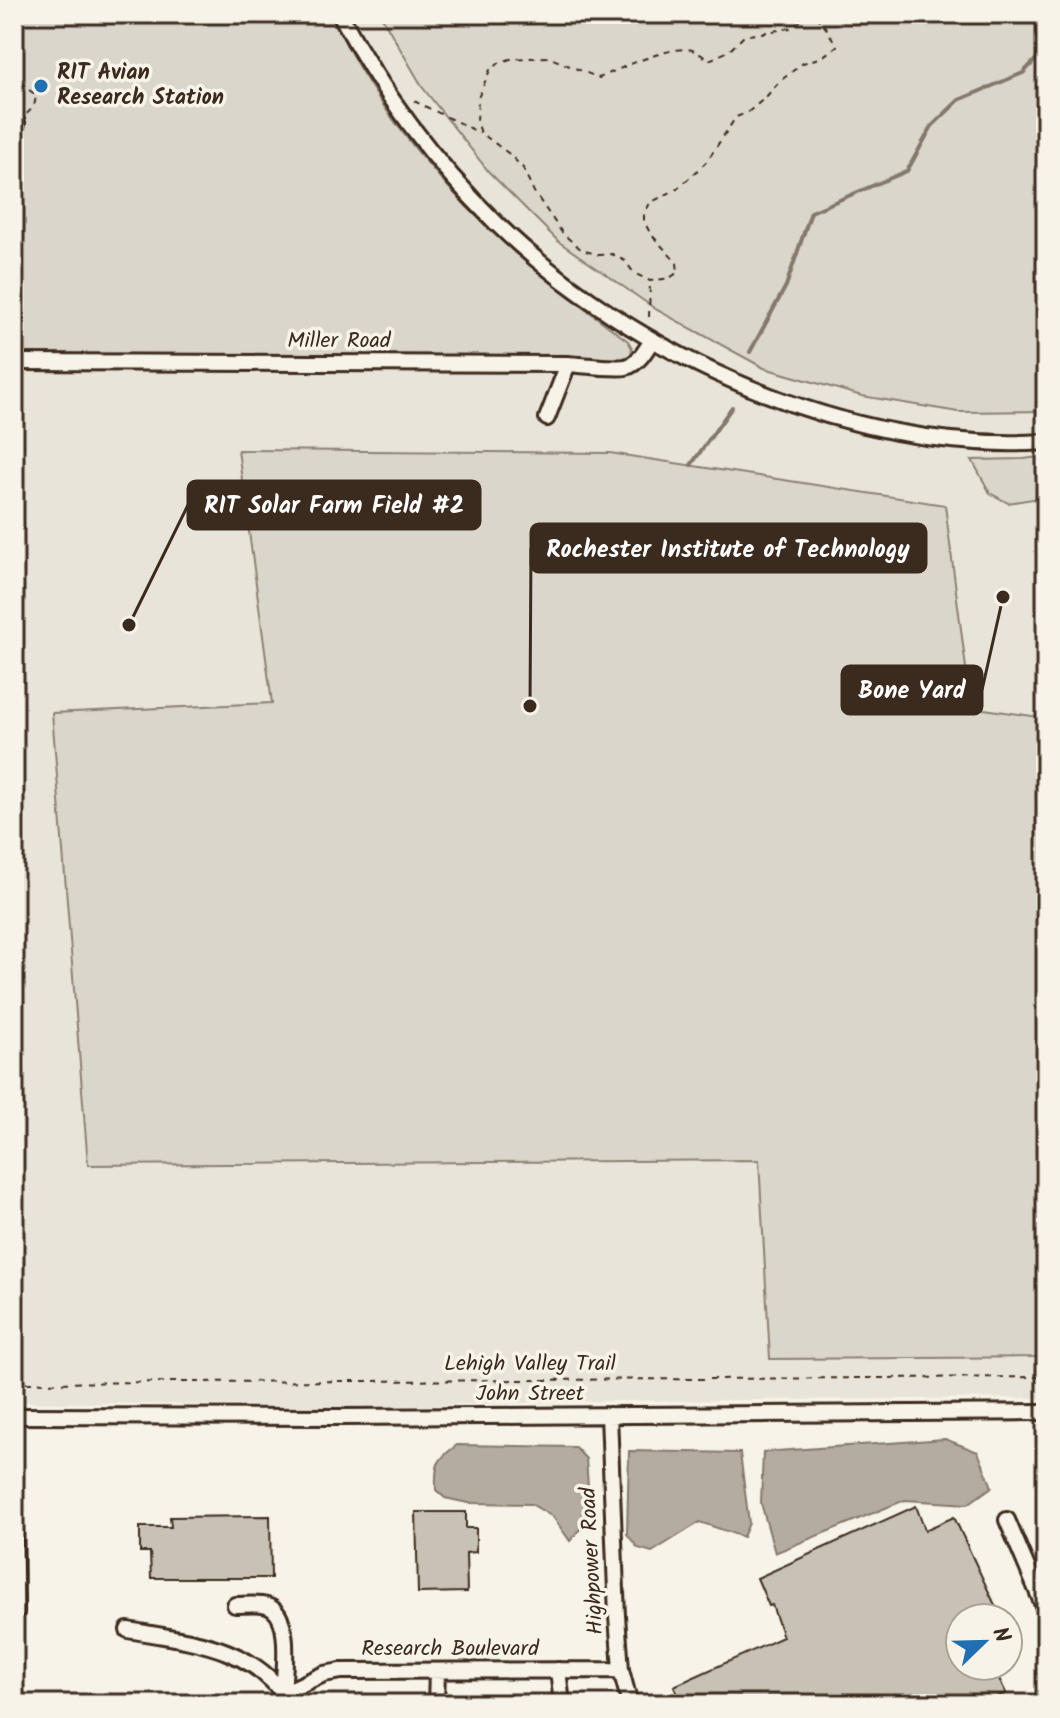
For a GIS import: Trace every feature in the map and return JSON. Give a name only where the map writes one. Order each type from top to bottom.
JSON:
[{"type":"street","points":[[340,14],[398,108],[462,187],[539,260],[581,293],[652,340],[757,390],[834,417],[953,441],[1046,442]]},
{"type":"street","name":"Miller Road","points":[[14,362],[568,364],[625,367],[643,354],[652,340]]},
{"type":"street","points":[[547,418],[568,364]]},
{"type":"street","name":"John Street","points":[[14,1416],[201,1418],[1046,1412]]},
{"type":"street","name":"Highpower Road","points":[[609,1415],[621,1670],[630,1704]]},
{"type":"street","points":[[1007,1520],[1046,1612]]},
{"type":"street","points":[[14,1523],[16,1612]]},
{"type":"street","points":[[235,1605],[267,1606],[280,1615],[285,1644],[287,1699]]},
{"type":"street","points":[[128,1630],[226,1650],[258,1667],[287,1699]]},
{"type":"street","points":[[558,1670],[562,1704]]},
{"type":"street","name":"Research Boulevard","points":[[287,1699],[316,1677],[341,1671],[621,1670]]},
{"type":"street","points":[[436,1704],[437,1671]]},
{"type":"path","points":[[414,101],[481,133],[508,153],[523,168],[534,192],[563,234],[582,250],[599,255],[612,254],[625,261],[634,273],[650,281],[670,278],[678,272],[677,263],[650,233],[644,221],[650,203],[677,189],[707,161],[736,117],[747,113],[803,63],[822,57],[837,46],[826,28],[812,14],[791,28],[744,36],[729,51],[709,60],[691,49],[673,49],[599,78],[548,57],[510,59],[490,70],[478,98],[477,122],[481,133]]},
{"type":"path","points":[[29,90],[35,94],[37,101],[15,126],[20,93],[29,90]]},
{"type":"path","points":[[649,317],[650,281]]},
{"type":"path","name":"Lehigh Valley Trail","points":[[14,1383],[1046,1377]]},
{"type":"shaded area","points":[[14,14],[1046,14],[1046,1398],[612,1401],[347,1407],[14,1402]]},
{"type":"shaded area","points":[[14,14],[331,14],[349,50],[392,118],[444,182],[471,212],[531,266],[628,341],[632,348],[631,355],[621,359],[14,358]]},
{"type":"shaded area","points":[[380,14],[1046,14],[1046,411],[958,412],[862,396],[764,368],[657,310],[559,242],[489,172],[423,88]]},
{"type":"shaded area","points":[[238,450],[610,453],[945,505],[971,707],[1046,718],[1046,1357],[770,1359],[759,1160],[88,1165],[52,713],[272,703]]},
{"type":"shaded area","points":[[1046,456],[1046,497],[1008,503],[990,493],[972,460],[1024,459]]},
{"type":"shaded area","points":[[945,1439],[978,1452],[992,1487],[968,1504],[905,1500],[775,1553],[761,1503],[763,1452]]},
{"type":"shaded area","points":[[457,1445],[575,1447],[586,1459],[588,1486],[580,1529],[570,1541],[553,1517],[531,1504],[468,1503],[445,1498],[436,1490],[437,1469],[441,1459]]},
{"type":"shaded area","points":[[629,1451],[740,1453],[749,1523],[743,1537],[700,1522],[652,1552],[638,1548],[627,1534]]},
{"type":"building","points":[[916,1506],[925,1530],[954,1517],[994,1602],[944,1602],[944,1682],[1001,1682],[1006,1693],[982,1704],[815,1704],[811,1696],[794,1704],[682,1704],[674,1686],[783,1637],[772,1605],[769,1606],[757,1578]]},
{"type":"building","points":[[416,1512],[466,1512],[466,1528],[476,1528],[476,1552],[466,1553],[467,1592],[418,1593]]},
{"type":"building","points":[[270,1516],[271,1578],[151,1578],[150,1552],[140,1552],[140,1527],[171,1527],[170,1517]]},
{"type":"waterway","points":[[1032,14],[1046,23]]},
{"type":"waterway","points":[[750,352],[786,286],[811,212],[907,171],[932,126],[959,100],[1023,73],[1046,49]]},
{"type":"waterway","points":[[691,465],[732,407]]},
{"type":"place","name":"RIT Avian Research Station","points":[[41,86]]},
{"type":"place","name":"Bone Yard","points":[[1003,597]]},
{"type":"place","name":"RIT Solar Farm Field #2","points":[[129,625]]},
{"type":"place","name":"Rochester Institute of Technology","points":[[530,706]]}]
